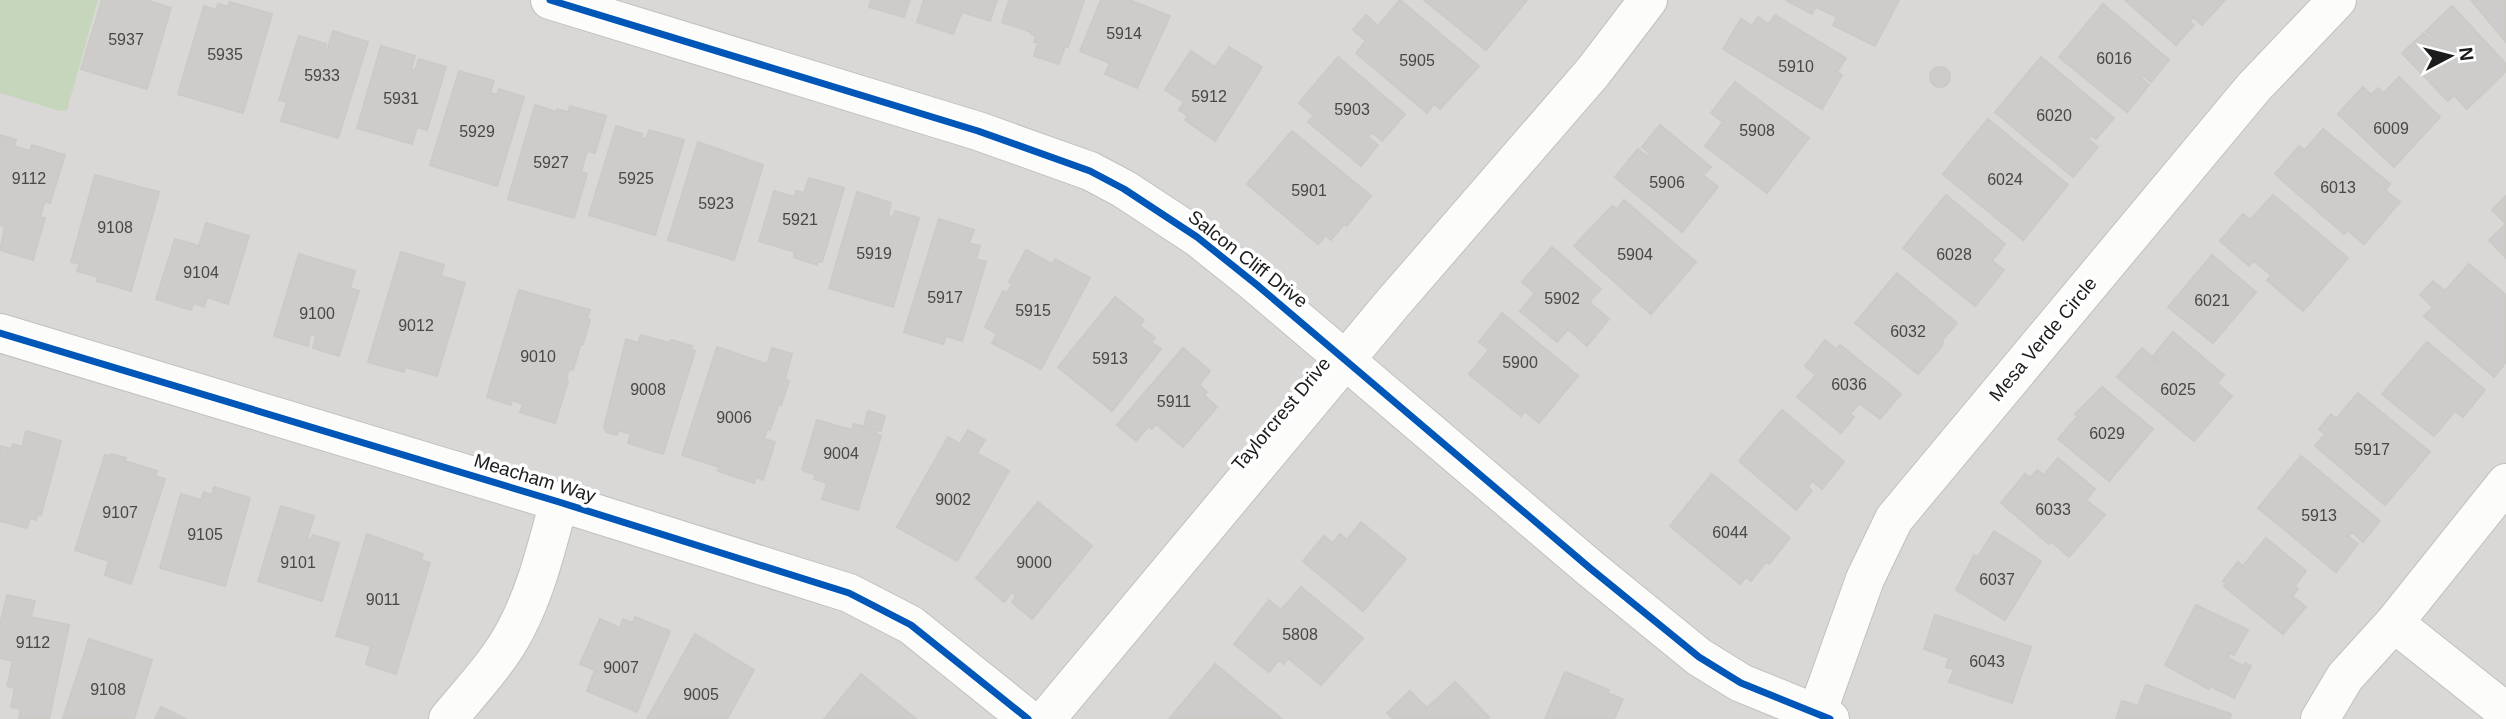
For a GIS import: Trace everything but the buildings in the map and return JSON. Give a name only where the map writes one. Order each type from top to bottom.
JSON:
[{"type":"street","name":"Salcon Cliff Drive","points":[[550,0],[978,131],[1090,171],[1159,211],[1197,237],[1699,657],[1741,683],[1820,718]]},
{"type":"street","name":"Taylorcrest Drive","points":[[1046,719],[1346,359],[1593,72],[1647,0]]},
{"type":"street","name":"Mesa Verde Circle","points":[[1820,718],[1865,579],[1894,519],[2254,87],[2337,0]]},
{"type":"street","name":"Meacham Way","points":[[0,333],[849,593],[911,625],[1028,719]]},
{"type":"street","points":[[2320,719],[2345,677],[2394,623],[2506,483]]},
{"type":"street","points":[[448,719],[497,659],[516,630],[530,597],[559,502]]},
{"type":"street","points":[[2394,623],[2506,712]]},
{"type":"shaded area","points":[[0,0],[2506,0],[2506,719],[0,719]]},
{"type":"green space","points":[[0,0],[98,0],[67,110],[60,111],[0,93]]},
{"type":"cycle path","points":[[550,0],[978,131],[1090,171],[1124,189],[1197,237],[1257,285],[1591,569],[1699,657],[1741,683],[1830,719]]},
{"type":"cycle path","points":[[0,333],[849,593],[911,625],[1028,719]]}]
